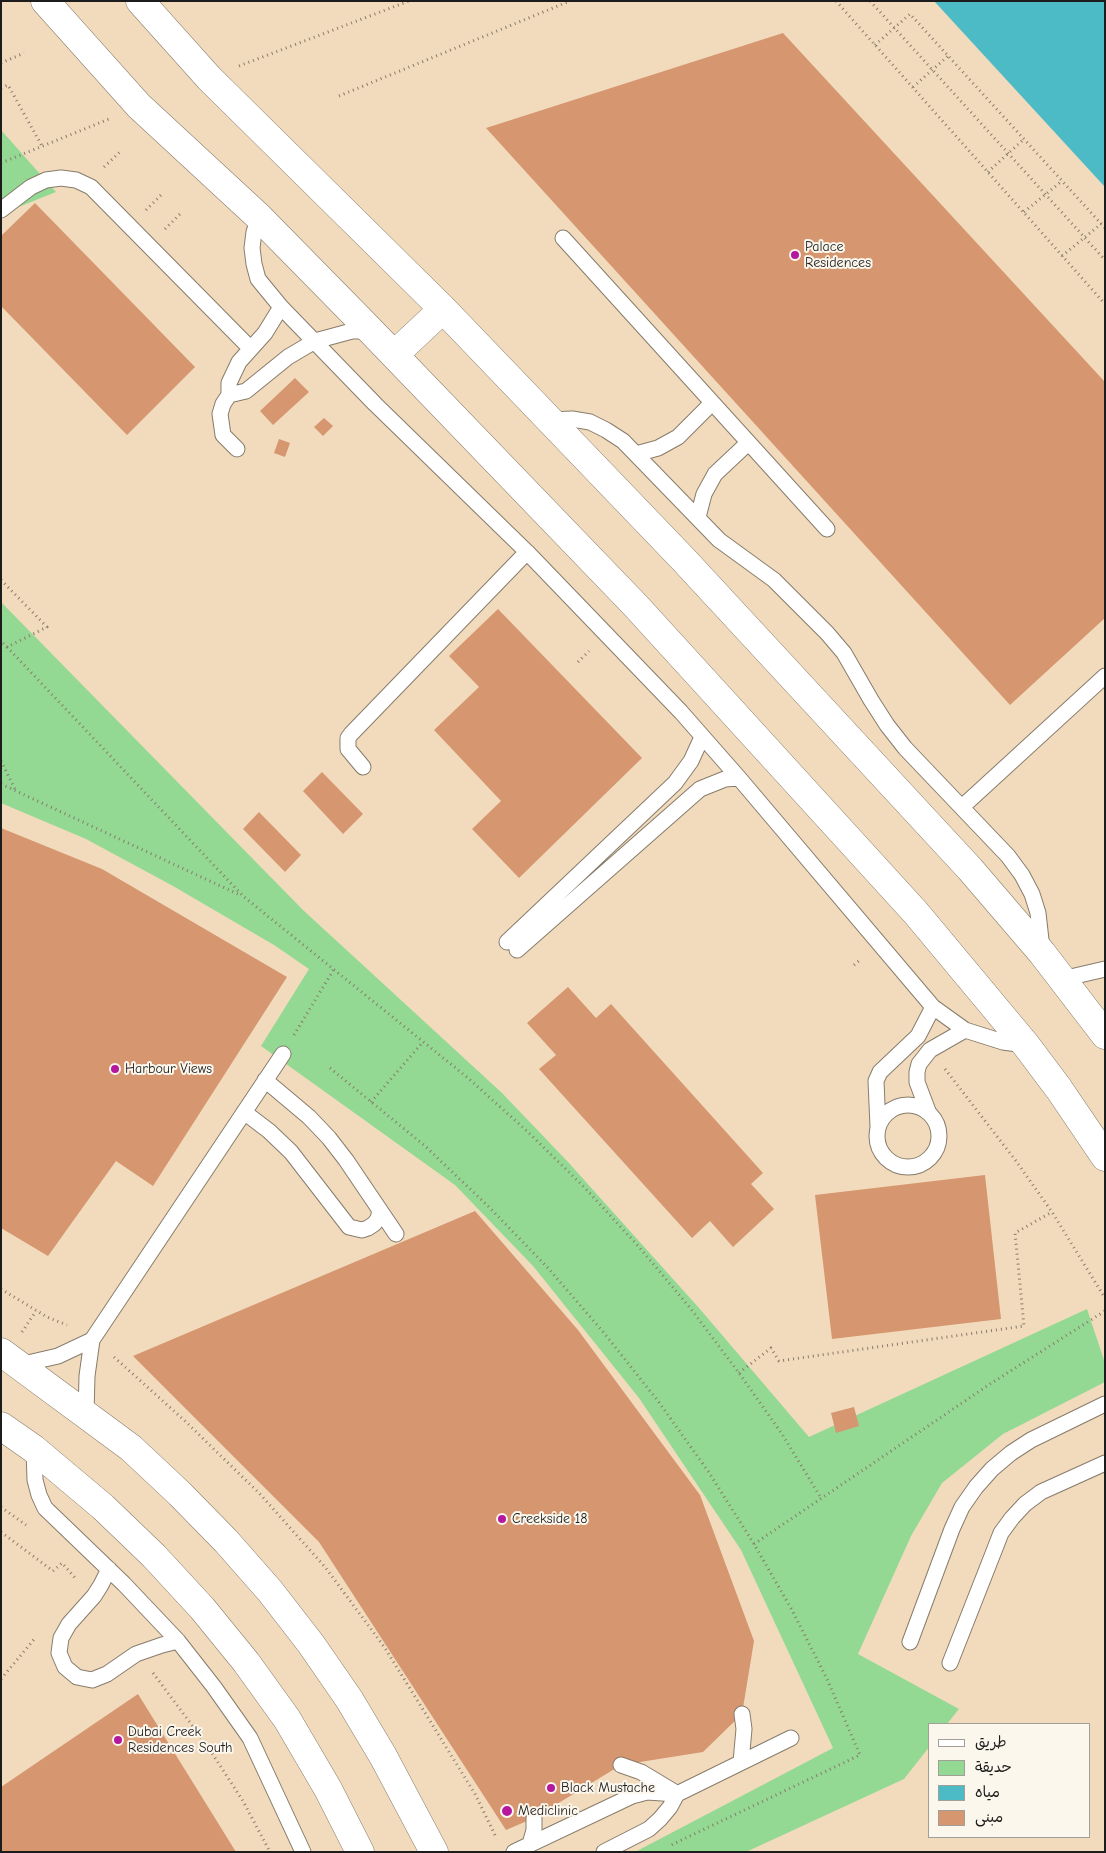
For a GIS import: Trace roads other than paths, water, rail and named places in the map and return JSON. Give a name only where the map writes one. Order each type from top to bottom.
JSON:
[{"type":"street","points":[[46,1],[139,106],[259,217],[636,606],[916,913],[1026,1045],[1059,1089],[1105,1157]]},
{"type":"street","points":[[140,1],[209,78],[444,309],[684,560],[950,848],[1042,953],[1105,1035]]},
{"type":"street","points":[[394,355],[444,309]]},
{"type":"street","points":[[10,1358],[131,1448],[226,1541],[270,1591],[311,1644],[349,1699],[383,1756],[434,1852]]},
{"type":"street","points":[[1,1426],[34,1449],[103,1507],[154,1556],[202,1608],[240,1654],[288,1719],[328,1789],[360,1852]]},
{"type":"lane","points":[[1,210],[31,187],[46,180],[61,178],[76,180],[91,187],[250,348]]},
{"type":"lane","points":[[259,217],[254,232],[252,248],[254,264],[258,280],[281,307],[375,404],[527,552],[674,705],[739,778],[932,1007],[965,1030],[1003,1042],[1026,1045]]},
{"type":"lane","points":[[563,238],[827,529]]},
{"type":"lane","points":[[237,448],[223,435],[220,425],[220,414],[223,404],[229,395],[229,383],[233,372],[250,348],[265,333],[281,307]]},
{"type":"lane","points":[[229,395],[246,391],[288,357],[315,341],[352,331],[371,331]]},
{"type":"lane","points":[[636,454],[658,448],[678,437],[712,403]]},
{"type":"lane","points":[[549,420],[572,419],[590,422],[623,441],[719,540],[774,580],[827,633],[844,653],[887,725],[905,748],[1008,856],[1022,875],[1032,894],[1038,913],[1042,953]]},
{"type":"lane","points":[[698,517],[704,494],[715,474],[748,443]]},
{"type":"lane","points":[[363,767],[348,748],[348,738],[351,734],[527,552]]},
{"type":"lane","points":[[962,807],[1105,676]]},
{"type":"lane","points":[[702,737],[691,761],[675,783],[512,946],[700,790],[712,783],[739,778]]},
{"type":"lane","points":[[1062,979],[1105,969]]},
{"type":"lane","points":[[932,1007],[918,1036],[880,1072],[876,1081],[877,1140],[880,1152],[889,1161],[900,1166],[912,1168],[924,1164],[933,1156],[940,1133],[936,1121],[928,1111],[917,1082],[916,1072],[919,1064],[930,1050],[965,1030]]},
{"type":"lane","points":[[905,1050],[919,1064]]},
{"type":"lane","points":[[86,1414],[87,1376],[92,1340],[283,1054]]},
{"type":"lane","points":[[265,1080],[309,1117],[329,1138],[396,1234]]},
{"type":"lane","points":[[878,1127],[884,1116],[893,1108],[899,1106],[917,1105],[928,1111]]},
{"type":"lane","points":[[244,1112],[269,1131],[291,1152],[349,1227],[362,1230],[368,1228],[378,1219],[380,1210]]},
{"type":"lane","points":[[10,1358],[58,1356],[92,1340]]},
{"type":"lane","points":[[910,1642],[952,1530],[962,1507],[976,1487],[992,1469],[1011,1453],[1031,1440],[1105,1404]]},
{"type":"lane","points":[[34,1449],[35,1480],[45,1508],[58,1523],[109,1569],[178,1641],[214,1687],[250,1738],[303,1852]]},
{"type":"lane","points":[[950,1662],[1001,1534],[1012,1518],[1040,1492],[1105,1463]]},
{"type":"lane","points":[[109,1569],[94,1596],[69,1624],[61,1638],[59,1653],[65,1667],[77,1677],[92,1680],[107,1674],[136,1654],[178,1641]]},
{"type":"lane","points":[[741,1762],[744,1729],[742,1714]]},
{"type":"lane","points":[[514,1852],[632,1796],[647,1792],[677,1794],[791,1738]]},
{"type":"lane","points":[[621,1765],[647,1776],[677,1794]]},
{"type":"lane","points":[[604,1852],[649,1829],[665,1813],[677,1794]]},
{"type":"lane","points":[[530,1844],[534,1830],[534,1818]]},
{"type":"water","points":[[934,1],[1105,1],[1105,187]]},
{"type":"place","name":"Palace Residences","points":[[795,255]]},
{"type":"place","name":"Harbour Views","points":[[115,1069]]},
{"type":"place","name":"Creekside 18","points":[[502,1519]]},
{"type":"place","name":"Dubai Creek Residences South","points":[[118,1740]]},
{"type":"place","name":"Black Mustache","points":[[551,1788]]},
{"type":"place","name":"Mediclinic","points":[[507,1811]]}]
